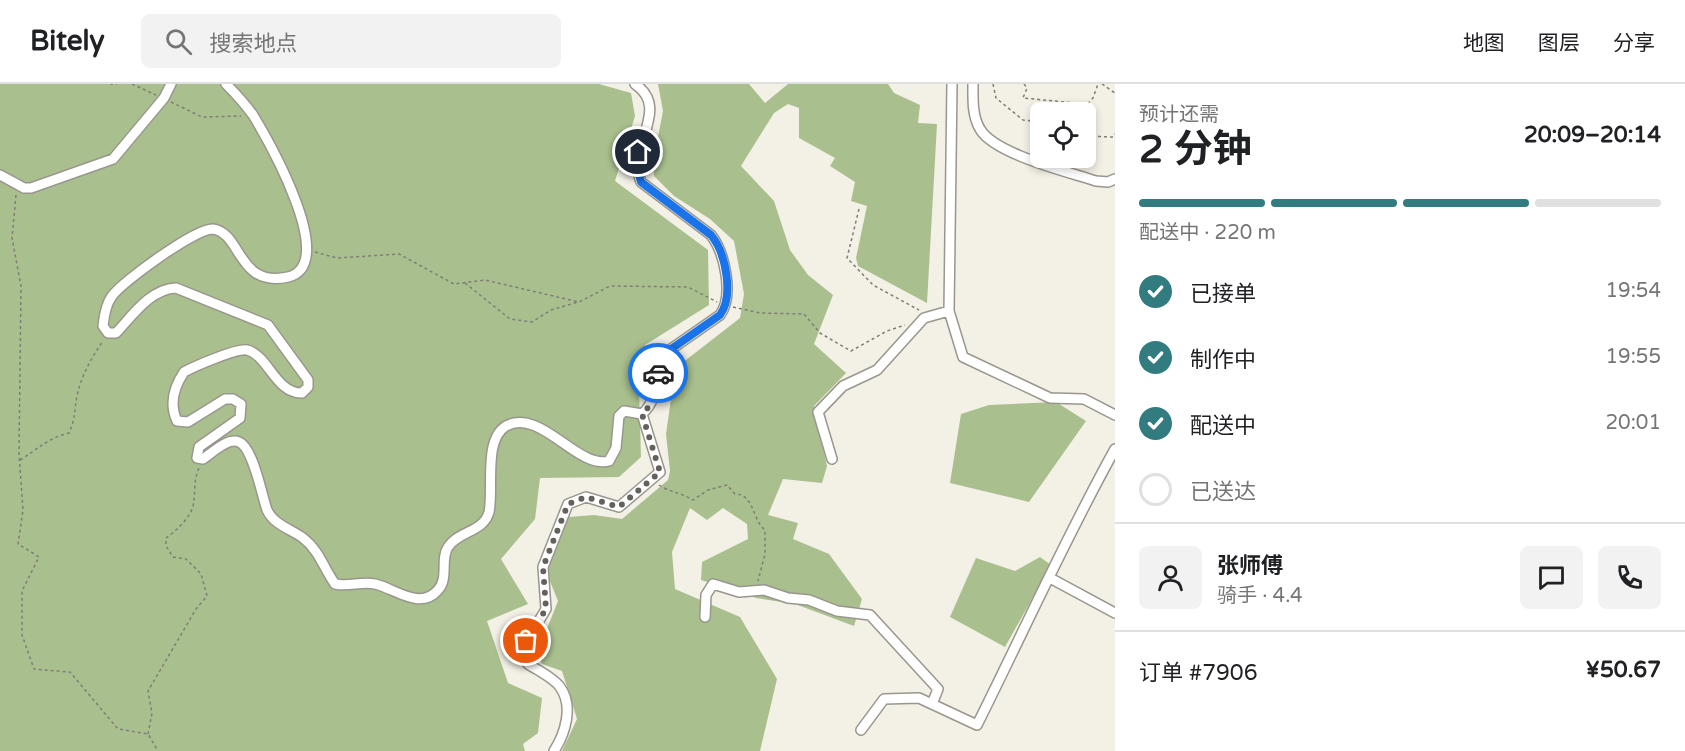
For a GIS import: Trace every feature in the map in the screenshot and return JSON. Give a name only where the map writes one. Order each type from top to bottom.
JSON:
[{"type":"street","points":[[0,175],[18,185],[31,188],[113,159],[164,98],[171,84]]},
{"type":"street","points":[[226,84],[252,114],[288,182],[307,236],[308,250],[301,269],[292,276],[279,279],[250,271],[224,233],[213,229],[204,230],[163,252],[111,297],[103,326],[108,333],[116,333],[142,304],[166,289],[192,294],[230,312],[268,325],[308,380],[308,387],[302,393],[289,391],[246,350],[184,372],[173,396],[177,421],[188,422],[225,399],[232,399],[241,404],[240,418],[199,447],[197,458],[203,459],[227,442],[240,442],[255,471],[268,511],[275,521],[310,544],[335,584],[345,587],[361,583],[375,584],[411,598],[429,596],[438,591],[443,582],[446,550],[452,541],[478,527],[488,516],[492,449],[503,428],[513,423],[524,424],[558,437],[584,457],[602,463],[609,461],[616,448],[619,416],[624,411],[642,414]]},
{"type":"street","points":[[635,84],[645,92],[650,103],[650,116],[636,163],[641,182],[711,235],[718,244],[722,255],[726,306],[720,315],[664,354],[659,364],[657,391],[651,405],[642,414]]},
{"type":"street","points":[[952,84],[950,311],[963,357],[1050,398],[1084,399],[1115,415]]},
{"type":"street","points":[[973,84],[974,114],[980,131],[999,147],[1096,182],[1108,182],[1115,178]]},
{"type":"street","points":[[832,459],[818,412],[843,386],[877,370],[924,318],[950,311]]},
{"type":"street","points":[[554,751],[561,740],[568,714],[560,687],[528,664],[526,641],[546,609],[543,567],[568,504],[586,497],[619,507],[660,472],[642,414]]},
{"type":"street","points":[[861,730],[884,699],[919,698],[977,725],[1050,578],[1073,525],[1115,450]]},
{"type":"street","points":[[1050,578],[1115,613]]},
{"type":"street","points":[[705,617],[706,595],[713,584],[739,592],[764,590],[788,598],[809,600],[837,612],[870,615],[938,689],[932,704]]},
{"type":"path","points":[[110,84],[117,84]]},
{"type":"path","points":[[132,84],[202,117],[252,114]]},
{"type":"path","points":[[993,84],[996,98],[1023,120],[1030,121]]},
{"type":"path","points":[[1024,84],[1027,88],[1023,98],[1075,103],[1084,108],[1093,98],[1098,84]]},
{"type":"path","points":[[1102,84],[1115,93]]},
{"type":"path","points":[[1096,136],[1113,137],[1115,134]]},
{"type":"path","points":[[18,185],[12,238],[21,286],[19,460],[23,510],[18,544],[39,557],[22,591],[22,635],[33,669],[70,672],[118,729],[148,734]]},
{"type":"path","points":[[859,209],[847,258],[873,285],[918,309],[924,318]]},
{"type":"path","points":[[308,250],[337,258],[399,254],[454,284],[485,280],[579,302]]},
{"type":"path","points":[[465,283],[510,319],[532,322],[551,310],[579,302],[610,286],[688,287],[726,306],[760,313],[804,314],[820,333],[851,351],[905,324]]},
{"type":"path","points":[[19,460],[38,449],[50,437],[69,433],[77,416],[77,396],[90,360],[108,333]]},
{"type":"path","points":[[158,751],[148,734],[152,713],[148,691],[196,609],[207,596],[201,574],[186,559],[173,557],[166,546],[166,538],[177,530],[193,507],[194,478],[203,459]]},
{"type":"path","points":[[652,478],[666,490],[679,491],[693,500],[708,490],[727,485],[735,494],[742,494],[750,501],[756,522],[765,530],[765,554],[759,569],[757,591]]},
{"type":"green space","points":[[0,84],[599,84],[631,93],[635,116],[615,181],[708,250],[709,305],[645,345],[639,387],[641,457],[619,477],[540,478],[535,519],[501,559],[528,604],[487,621],[508,683],[542,698],[538,733],[523,744],[525,751],[0,751]]},
{"type":"green space","points":[[658,84],[749,84],[765,103],[788,84],[888,84],[894,93],[920,105],[918,123],[937,124],[927,303],[858,266],[856,258],[867,206],[851,201],[855,182],[830,166],[835,158],[799,138],[799,108],[788,104],[774,113],[741,166],[774,201],[790,250],[808,275],[833,295],[814,344],[846,373],[814,406],[827,466],[822,483],[783,479],[768,515],[798,523],[793,539],[829,554],[862,599],[854,626],[795,604],[756,598],[701,580],[702,562],[748,539],[747,524],[723,508],[707,520],[690,508],[672,552],[675,589],[740,617],[777,679],[760,751],[562,751],[577,719],[562,671],[542,664],[538,651],[558,601],[547,574],[557,541],[569,517],[594,515],[622,519],[668,480],[670,471],[666,434],[671,399],[668,378],[677,367],[740,318],[744,294],[734,241],[710,219],[674,196],[654,176],[653,163],[663,111]]},
{"type":"green space","points":[[1056,402],[1086,421],[1029,502],[950,483],[961,414],[989,405]]},
{"type":"green space","points":[[1040,557],[1051,565],[1005,647],[950,617],[976,558],[1015,571]]},
{"type":"way so far","points":[[526,641],[546,609],[543,567],[568,504],[586,497],[619,507],[660,472],[642,414],[651,405],[657,391],[658,373]]},
{"type":"route","points":[[638,152],[636,163],[641,182],[711,235],[718,244],[722,255],[726,293],[726,306],[720,315],[664,354],[658,373]]}]
